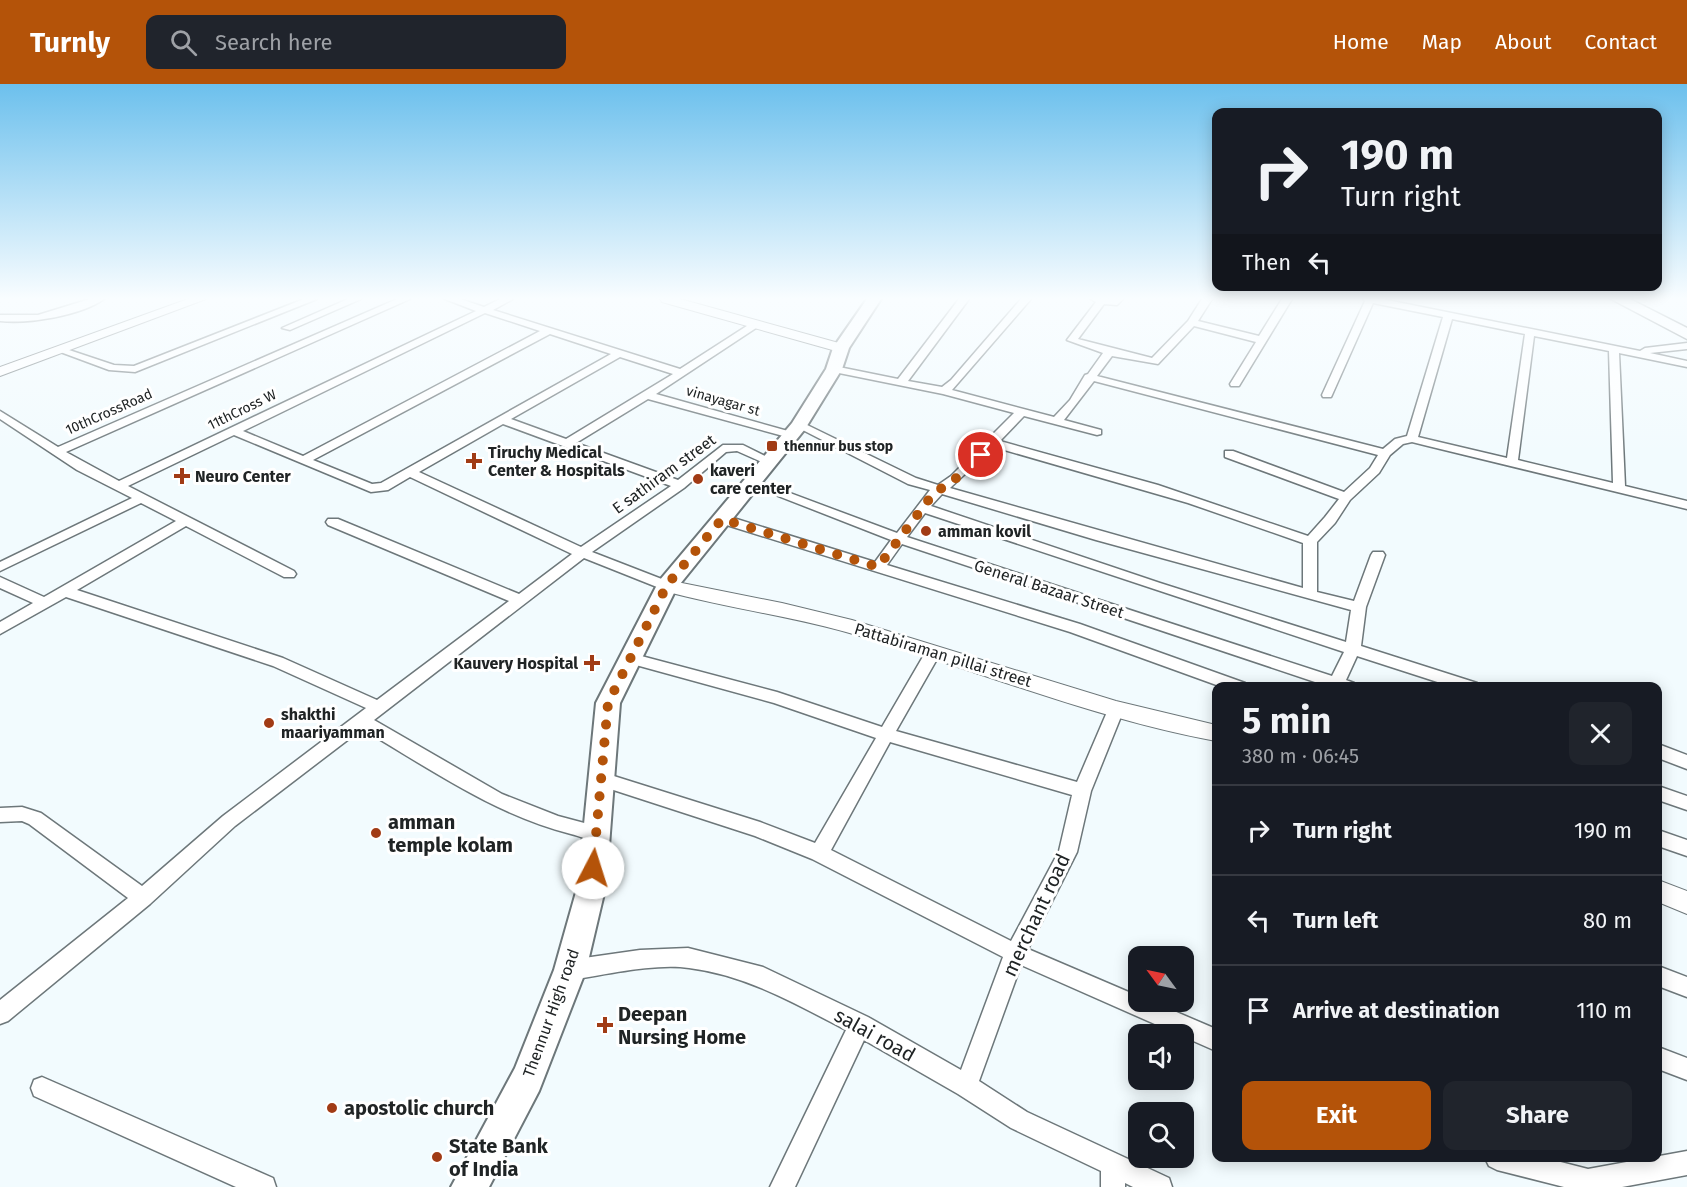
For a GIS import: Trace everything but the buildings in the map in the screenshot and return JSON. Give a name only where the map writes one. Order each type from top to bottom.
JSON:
[{"type":"main road","name":"Thennur High road","points":[[469,1187],[527,1079],[570,970],[592,885],[608,703],[667,585],[771,462],[795,430],[843,350]]},
{"type":"street","points":[[0,372],[59,350]]},
{"type":"street","points":[[61,350],[113,368],[135,369],[182,350]]},
{"type":"street","name":"10thCrossRoad","points":[[56,452],[288,350]]},
{"type":"street","name":"11thCross W","points":[[119,486],[400,350]]},
{"type":"street","points":[[304,460],[511,350]]},
{"type":"street","points":[[607,350],[681,373]]},
{"type":"street","points":[[568,443],[715,350]]},
{"type":"street","points":[[818,350],[901,382],[1023,411],[1097,432]]},
{"type":"street","points":[[901,382],[925,350]]},
{"type":"street","points":[[944,391],[955,382],[982,350]]},
{"type":"street","points":[[1104,350],[1154,362],[1164,350]]},
{"type":"street","points":[[1235,384],[1256,350]]},
{"type":"street","points":[[1327,395],[1346,350]]},
{"type":"street","points":[[1412,439],[1438,350]]},
{"type":"street","points":[[1512,464],[1527,350]]},
{"type":"street","points":[[1614,350],[1619,489]]},
{"type":"street","points":[[1626,350],[1687,364]]},
{"type":"street","points":[[1633,352],[1647,350]]},
{"type":"street","points":[[1057,420],[1074,402],[1089,377],[1109,352]]},
{"type":"street","points":[[234,431],[371,488],[384,487],[618,354]]},
{"type":"street","points":[[1089,377],[1385,453]]},
{"type":"street","name":"vinayagar st","points":[[647,395],[795,430],[912,481],[1101,537],[1359,607]]},
{"type":"street","points":[[878,567],[939,489],[955,479],[994,443],[1023,411]]},
{"type":"street","points":[[0,414],[56,452],[289,574]]},
{"type":"street","points":[[503,420],[568,443],[614,463],[680,485]]},
{"type":"street","points":[[1310,595],[1310,541],[1330,520],[1346,497],[1375,470],[1385,453],[1399,441],[1412,439],[1687,505]]},
{"type":"street","points":[[994,443],[1155,487],[1238,513],[1310,541]]},
{"type":"street","name":"E sathiram street","points":[[0,1014],[143,898],[229,821],[582,552],[680,485],[727,447],[739,447],[771,462]]},
{"type":"street","points":[[1229,454],[1346,497]]},
{"type":"street","points":[[410,472],[582,552],[667,585]]},
{"type":"street","name":"General Bazaar Street","points":[[751,483],[899,539],[1334,682]]},
{"type":"street","points":[[0,567],[142,498]]},
{"type":"street","points":[[924,508],[1155,586],[1455,682]]},
{"type":"street","points":[[722,519],[1075,628],[1225,682]]},
{"type":"street","points":[[0,629],[186,520]]},
{"type":"street","points":[[333,522],[520,600]]},
{"type":"street","points":[[1344,682],[1353,649],[1359,607],[1378,555]]},
{"type":"street","points":[[0,582],[44,603]]},
{"type":"street","name":"Pattabiraman pillai street","points":[[667,585],[782,609],[933,652],[1116,709],[1212,733]]},
{"type":"street","points":[[64,591],[278,662],[378,707]]},
{"type":"street","points":[[819,853],[933,652]]},
{"type":"street","points":[[630,658],[777,698],[887,735],[1082,791]]},
{"type":"street","name":"merchant road","points":[[966,1086],[1015,953],[1068,852],[1082,791],[1116,709]]},
{"type":"street","points":[[361,720],[496,799],[556,823],[596,833]]},
{"type":"street","points":[[1662,753],[1687,762]]},
{"type":"street","points":[[601,779],[760,830],[819,853],[1015,953],[1212,1038]]},
{"type":"street","points":[[1662,794],[1687,803]]},
{"type":"street","points":[[0,815],[22,814],[34,818],[143,898]]},
{"type":"street","points":[[1662,839],[1687,848]]},
{"type":"street","points":[[1662,893],[1687,903]]},
{"type":"street","name":"salai road","points":[[570,970],[640,960],[688,958],[763,977],[860,1025],[966,1086],[1113,1176],[1160,1187]]},
{"type":"street","points":[[1662,978],[1687,987]]},
{"type":"street","points":[[782,1187],[860,1025]]},
{"type":"street","points":[[1662,1060],[1687,1069]]},
{"type":"street","points":[[42,1088],[264,1187]]},
{"type":"street","points":[[1514,1162],[1588,1181],[1687,1163]]},
{"type":"place","name":"thennur bus stop","points":[[772,446]]},
{"type":"place","name":"Tiruchy Medical Center & Hospitals","points":[[474,461]]},
{"type":"place","name":"Neuro Center","points":[[182,476]]},
{"type":"place","name":"kaveri care center","points":[[698,479]]},
{"type":"place","name":"amman kovil","points":[[926,531]]},
{"type":"place","name":"Kauvery Hospital","points":[[592,663]]},
{"type":"place","name":"shakthi maariyamman","points":[[269,723]]},
{"type":"place","name":"amman temple kolam","points":[[376,833]]},
{"type":"place","name":"Deepan Nursing Home","points":[[605,1025]]},
{"type":"place","name":"apostolic church","points":[[332,1108]]},
{"type":"place","name":"State Bank of India","points":[[437,1157]]},
{"type":"route","points":[[593,868],[608,703],[667,585],[722,519],[878,567],[933,494],[955,479],[981,455]]}]
